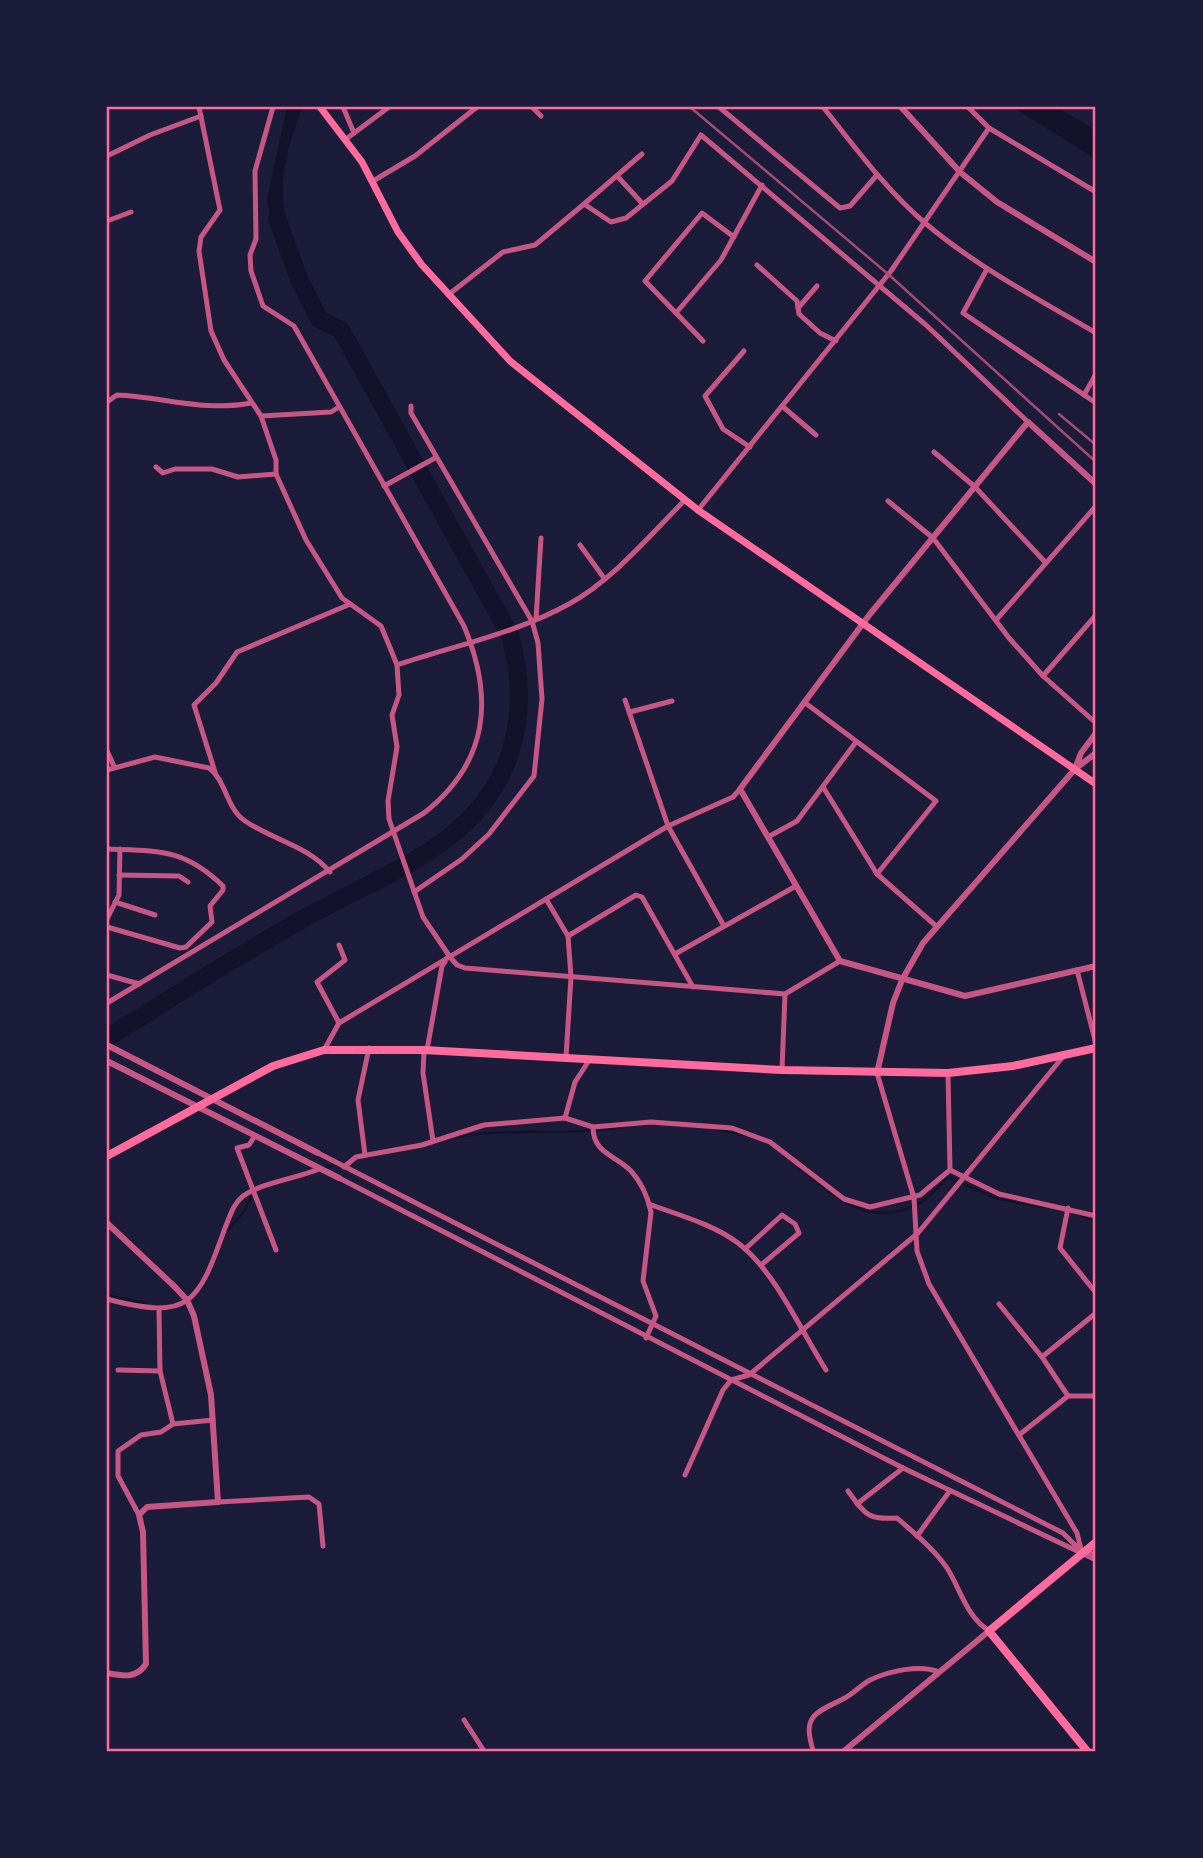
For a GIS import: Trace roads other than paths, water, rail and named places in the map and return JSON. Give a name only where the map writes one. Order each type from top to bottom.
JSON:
[{"type":"main road","points":[[320,107],[373,181],[398,232],[448,295],[518,368],[698,510],[1096,784]]},
{"type":"main road","points":[[107,1156],[272,1066],[324,1050],[426,1050],[782,1070],[948,1073],[1062,1058],[1096,1046]]},
{"type":"main road","points":[[1087,1751],[989,1631],[1096,1542]]},
{"type":"street","points":[[199,107],[220,210],[201,237],[202,287],[217,348],[261,416],[276,460],[276,474],[306,540],[348,605],[381,626],[397,665],[399,695],[392,715],[396,765],[388,801],[392,832],[429,928],[450,957],[457,965],[465,968],[785,994],[840,961]]},
{"type":"street","points":[[107,1003],[330,872],[441,799],[460,776],[475,747],[483,693],[470,641],[294,326],[263,306],[251,271],[250,255],[256,239],[256,171],[273,107]]},
{"type":"street","points":[[343,107],[354,133]]},
{"type":"street","points":[[345,139],[389,107]]},
{"type":"street","points":[[373,181],[415,156],[477,107]]},
{"type":"street","points":[[532,107],[541,116]]},
{"type":"street","points":[[720,107],[840,208],[850,206],[877,175]]},
{"type":"street","points":[[823,107],[877,175],[924,222],[986,269],[1096,333]]},
{"type":"street","points":[[901,107],[960,172],[997,202],[1096,262]]},
{"type":"street","points":[[968,107],[989,128],[1096,192]]},
{"type":"street","points":[[107,156],[150,135],[201,116]]},
{"type":"street","points":[[698,510],[893,268],[989,128]]},
{"type":"street","points":[[584,204],[615,223],[626,218],[672,181],[701,135],[880,285],[976,370],[1096,484]]},
{"type":"street","points":[[448,295],[503,252],[535,245],[642,154]]},
{"type":"street","points":[[618,177],[642,203]]},
{"type":"street","points":[[676,313],[720,260],[762,185]]},
{"type":"street","points":[[107,221],[131,212]]},
{"type":"street","points":[[703,341],[645,281],[702,213],[734,237]]},
{"type":"street","points":[[757,265],[797,301],[799,314],[820,333],[836,341]]},
{"type":"street","points":[[986,269],[962,313],[1096,403]]},
{"type":"street","points":[[798,308],[817,286]]},
{"type":"street","points":[[692,341],[697,335]]},
{"type":"street","points":[[744,351],[705,396],[723,429],[750,447]]},
{"type":"street","points":[[1084,395],[1096,374]]},
{"type":"street","points":[[107,402],[117,395],[165,399],[198,407],[251,402]]},
{"type":"street","points":[[411,406],[411,414],[435,458],[534,620]]},
{"type":"street","points":[[782,406],[816,435]]},
{"type":"street","points":[[261,416],[331,412],[339,407]]},
{"type":"street","points":[[324,1050],[339,1023],[668,826],[733,797],[862,625],[1028,422]]},
{"type":"street","points":[[934,452],[975,487],[1046,563]]},
{"type":"street","points":[[384,486],[435,458]]},
{"type":"street","points":[[156,467],[163,473],[175,468],[212,468],[238,477],[276,474]]},
{"type":"street","points":[[397,665],[534,620],[572,603],[604,578],[685,500]]},
{"type":"street","points":[[888,501],[933,538],[996,621],[1043,676],[1096,723]]},
{"type":"street","points":[[996,621],[1096,506]]},
{"type":"street","points":[[414,892],[462,859],[489,834],[534,776],[542,699],[534,620],[541,538]]},
{"type":"street","points":[[580,545],[604,578]]},
{"type":"street","points":[[330,872],[314,856],[246,821],[228,801],[215,772],[194,705],[216,683],[237,652],[348,605]]},
{"type":"street","points":[[1043,676],[1096,615]]},
{"type":"street","points":[[625,700],[668,826],[724,926]]},
{"type":"street","points":[[630,712],[672,701]]},
{"type":"street","points":[[804,702],[936,801],[877,874]]},
{"type":"street","points":[[1075,769],[1081,752],[1096,733]]},
{"type":"street","points":[[768,837],[797,821],[856,742]]},
{"type":"street","points":[[107,751],[114,766]]},
{"type":"street","points":[[1082,1552],[1077,1533],[929,1284],[917,1251],[914,1198],[877,1073],[902,979],[936,926],[1075,769],[1096,754]]},
{"type":"street","points":[[107,770],[114,766],[164,756],[215,772]]},
{"type":"street","points":[[822,787],[877,874],[936,926]]},
{"type":"street","points":[[740,789],[840,961],[965,996],[1096,965]]},
{"type":"street","points":[[107,849],[184,856],[205,868],[223,886],[211,906],[212,922],[224,934]]},
{"type":"street","points":[[107,919],[119,895],[120,849]]},
{"type":"street","points":[[119,876],[179,876],[188,882]]},
{"type":"street","points":[[675,954],[796,886]]},
{"type":"street","points":[[568,936],[636,895],[642,897],[693,987]]},
{"type":"street","points":[[546,899],[568,936],[571,977],[566,1057]]},
{"type":"street","points":[[115,902],[156,915]]},
{"type":"street","points":[[107,927],[180,948],[190,944],[212,922]]},
{"type":"street","points":[[339,945],[345,960],[317,982],[339,1023]]},
{"type":"street","points":[[433,1141],[422,1073],[442,966],[450,957]]},
{"type":"street","points":[[1077,970],[1096,1046]]},
{"type":"street","points":[[107,975],[139,984]]},
{"type":"street","points":[[782,1070],[785,994]]},
{"type":"street","points":[[107,1045],[1063,1533],[1082,1552],[1096,1554]]},
{"type":"street","points":[[365,1155],[358,1100],[369,1048]]},
{"type":"street","points":[[685,1475],[723,1390],[731,1380],[749,1375],[918,1233],[1062,1058]]},
{"type":"street","points":[[565,1118],[575,1082],[590,1059]]},
{"type":"street","points":[[107,1061],[949,1492],[1096,1560]]},
{"type":"street","points":[[948,1073],[950,1170]]},
{"type":"street","points":[[344,1167],[365,1155],[433,1141],[484,1125],[565,1118],[593,1127],[651,1122],[732,1128],[771,1142],[830,1189],[859,1205],[870,1207],[914,1198],[950,1170]]},
{"type":"street","points":[[593,1127],[598,1147],[633,1173],[649,1204],[643,1280],[656,1316],[646,1338]]},
{"type":"street","points":[[254,1137],[249,1145],[237,1148],[276,1250]]},
{"type":"street","points":[[107,1299],[159,1310],[187,1300],[198,1293],[207,1279],[233,1207],[253,1191],[319,1169]]},
{"type":"street","points":[[950,1170],[999,1194],[1096,1216]]},
{"type":"street","points":[[649,1204],[736,1241],[745,1249],[761,1265],[826,1370]]},
{"type":"street","points":[[1068,1208],[1060,1248],[1096,1293]]},
{"type":"street","points":[[745,1249],[782,1215],[795,1224],[799,1233],[761,1265]]},
{"type":"street","points":[[107,1223],[187,1300],[199,1334],[213,1420],[218,1502]]},
{"type":"street","points":[[999,1304],[1042,1357],[1068,1396]]},
{"type":"street","points":[[159,1310],[160,1371],[173,1424]]},
{"type":"street","points":[[1042,1357],[1096,1313]]},
{"type":"street","points":[[118,1370],[160,1371]]},
{"type":"street","points":[[1019,1434],[1068,1396],[1095,1398]]},
{"type":"street","points":[[107,1673],[133,1675],[140,1673],[146,1664],[142,1532],[139,1515],[118,1476],[118,1451],[141,1435],[161,1432],[173,1424],[213,1420]]},
{"type":"street","points":[[857,1504],[903,1468]]},
{"type":"street","points":[[844,1751],[989,1631],[977,1623],[948,1569],[917,1536],[897,1518],[872,1518],[848,1491]]},
{"type":"street","points":[[917,1536],[949,1492]]},
{"type":"street","points":[[139,1515],[148,1507],[309,1497],[319,1504],[323,1546]]},
{"type":"street","points":[[814,1751],[809,1729],[812,1717],[822,1710],[853,1694],[868,1681],[887,1674],[927,1667],[939,1672]]},
{"type":"street","points":[[464,1720],[484,1751]]},
{"type":"waterway","points":[[107,1038],[253,948],[425,854],[453,834],[477,811],[497,783],[515,735],[519,692],[510,635],[341,330],[319,319],[299,279],[277,218]]},
{"type":"waterway","points":[[448,1139],[491,1133],[622,1127]]},
{"type":"waterway","points":[[716,1129],[744,1135]]},
{"type":"waterway","points":[[322,1168],[336,1165]]},
{"type":"waterway","points":[[800,1168],[841,1199],[870,1212],[886,1213],[920,1203],[948,1177],[995,1198],[1043,1207]]},
{"type":"waterway","points":[[226,1233],[245,1210],[253,1192]]},
{"type":"waterway","points":[[1080,1215],[1096,1221]]},
{"type":"waterway","points":[[107,1295],[147,1304]]},
{"type":"railway","points":[[690,107],[888,274],[1096,462]]},
{"type":"railway","points":[[1059,414],[1096,445]]}]
